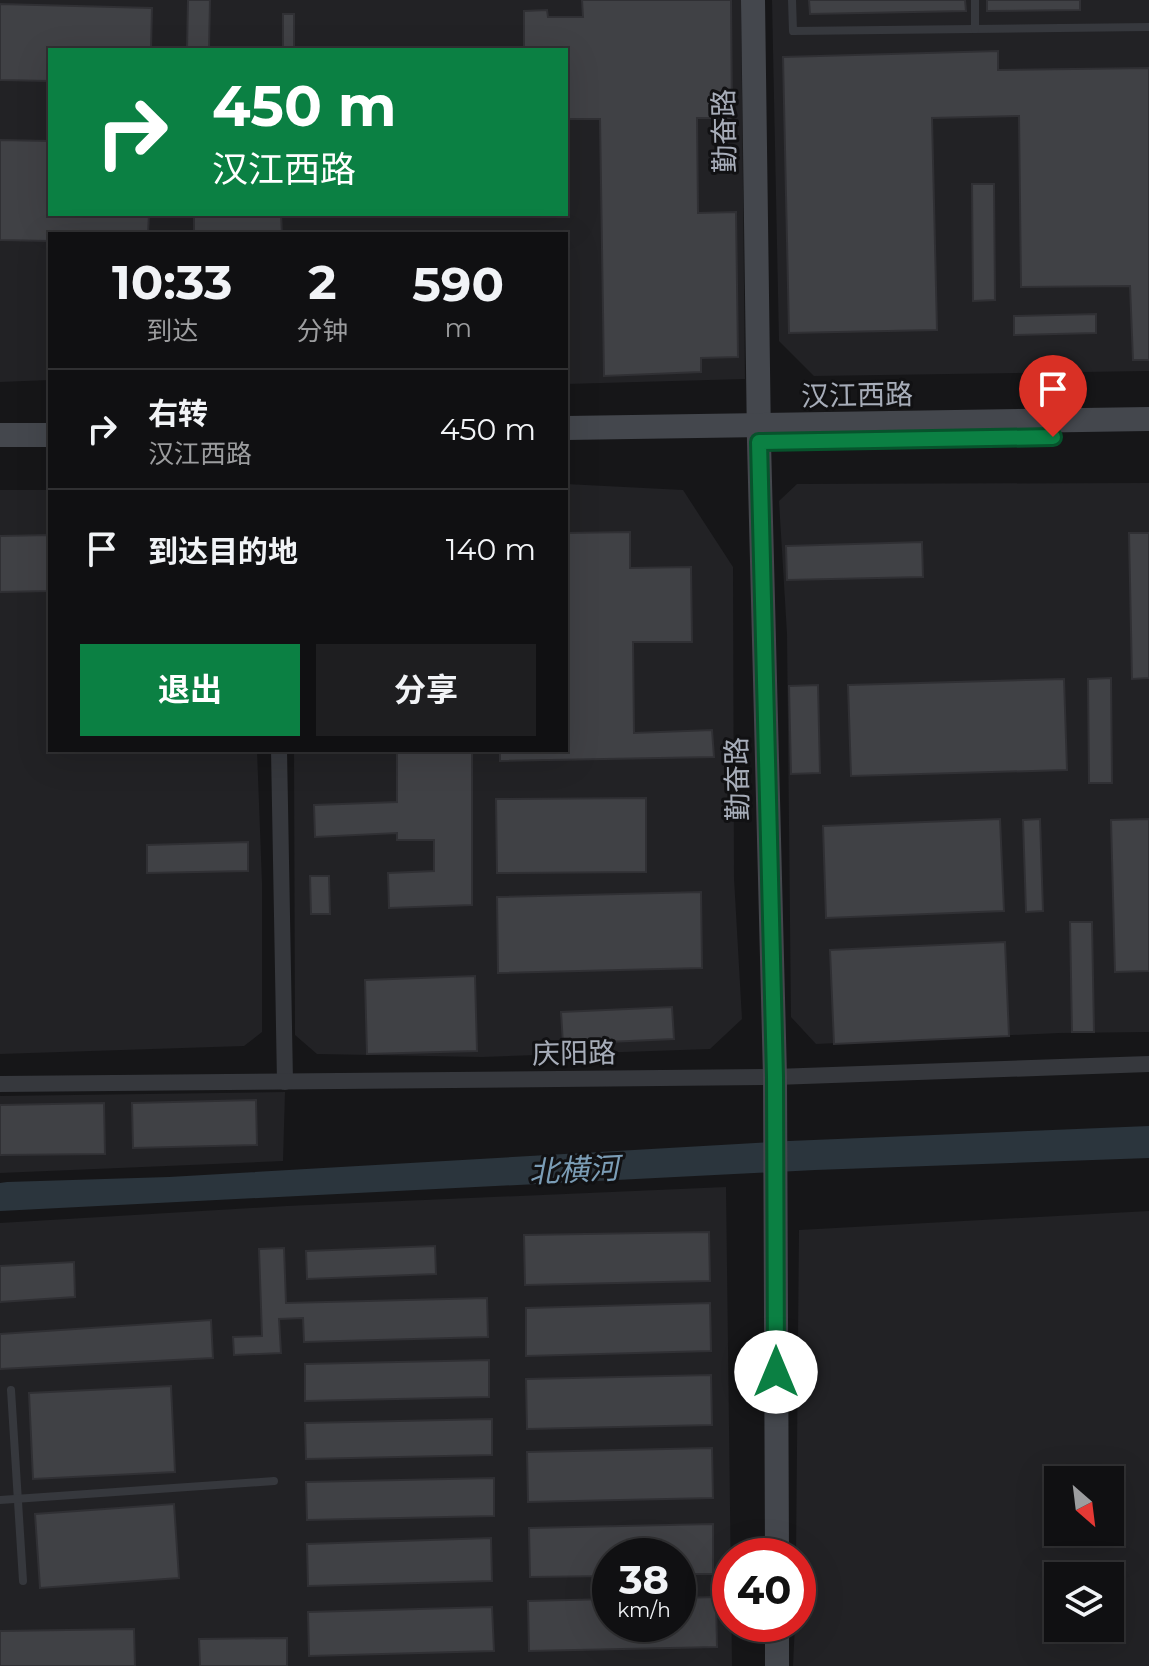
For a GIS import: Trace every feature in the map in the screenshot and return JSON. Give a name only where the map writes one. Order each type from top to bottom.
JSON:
[{"type":"street","name":"勤奋路","points":[[753,0],[758,434],[775,1077],[777,1538]]},
{"type":"street","name":"汉江西路","points":[[568,445],[758,434],[1149,419]]},
{"type":"street","name":"汉江西路","points":[[568,428],[758,434],[1149,435]]},
{"type":"street","points":[[0,435],[48,435]]},
{"type":"street","points":[[0,451],[48,450]]},
{"type":"street","points":[[279,752],[285,1082]]},
{"type":"street","name":"庆阳路","points":[[0,1084],[775,1077],[1149,1064]]},
{"type":"street","points":[[777,1642],[777,1666]]},
{"type":"lane","points":[[792,0],[793,31],[1149,27]]},
{"type":"lane","points":[[975,0],[975,29]]},
{"type":"lane","points":[[11,1390],[23,1581]]},
{"type":"lane","points":[[0,1500],[274,1481]]},
{"type":"shaded area","points":[[0,0],[741,0],[745,379],[568,384],[568,232],[48,232],[48,380],[0,382]]},
{"type":"shaded area","points":[[772,0],[1149,0],[1149,371],[814,376],[779,341]]},
{"type":"shaded area","points":[[1149,483],[1149,1032],[816,1044],[791,1017],[787,634],[779,501],[797,484]]},
{"type":"shaded area","points":[[568,484],[683,490],[733,567],[734,878],[742,1019],[710,1049],[482,1057],[317,1054],[295,1035],[294,752],[568,752]]},
{"type":"shaded area","points":[[0,490],[48,490],[48,752],[257,752],[262,883],[262,1032],[244,1046],[0,1054]]},
{"type":"shaded area","points":[[285,1092],[283,1161],[0,1173],[0,1096]]},
{"type":"shaded area","points":[[726,1187],[730,1538],[712,1538],[712,1642],[732,1642],[732,1666],[0,1666],[0,1223],[287,1206]]},
{"type":"shaded area","points":[[1149,1211],[1149,1666],[793,1666],[794,1642],[816,1642],[816,1538],[796,1538],[799,1230]]},
{"type":"water","name":"北横河","points":[[1149,1126],[1149,1158],[815,1170],[0,1211],[0,1183],[7,1182],[169,1177],[789,1141]]},
{"type":"building","points":[[188,0],[210,0],[209,48],[187,48]]},
{"type":"building","points":[[582,0],[731,0],[732,118],[697,118],[698,213],[736,212],[738,357],[701,358],[701,372],[604,376],[600,119],[568,119],[568,48],[524,48],[524,11],[547,10],[548,17],[583,17]]},
{"type":"building","points":[[809,0],[965,0],[966,11],[810,14]]},
{"type":"building","points":[[987,0],[1080,0],[1080,10],[987,11]]},
{"type":"building","points":[[0,4],[152,8],[151,48],[48,48],[48,81],[0,80]]},
{"type":"building","points":[[283,14],[294,14],[294,48],[283,48]]},
{"type":"building","points":[[998,51],[998,70],[1149,68],[1149,360],[1133,360],[1130,286],[1021,287],[1019,116],[932,118],[937,330],[789,333],[783,57]]},
{"type":"building","points":[[0,140],[48,141],[48,216],[149,216],[148,232],[48,232],[48,241],[0,240]]},
{"type":"building","points":[[972,184],[994,184],[995,300],[973,301]]},
{"type":"building","points":[[194,216],[281,216],[282,232],[194,232]]},
{"type":"building","points":[[1096,314],[1096,333],[1014,335],[1014,316]]},
{"type":"building","points":[[630,532],[630,568],[691,567],[692,642],[633,642],[634,733],[712,730],[714,757],[500,761],[500,752],[568,752],[568,533]]},
{"type":"building","points":[[1129,533],[1149,533],[1149,678],[1132,679]]},
{"type":"building","points":[[48,535],[48,591],[0,592],[0,536]]},
{"type":"building","points":[[922,542],[923,577],[787,580],[786,546]]},
{"type":"building","points":[[1111,678],[1112,783],[1089,783],[1088,679]]},
{"type":"building","points":[[1064,679],[1067,770],[851,776],[848,685]]},
{"type":"building","points":[[818,685],[820,773],[791,774],[789,686]]},
{"type":"building","points":[[397,752],[472,752],[472,905],[389,908],[388,873],[434,871],[434,840],[397,840],[397,833],[315,837],[314,805],[397,802]]},
{"type":"building","points":[[646,798],[646,872],[497,873],[496,799]]},
{"type":"building","points":[[1000,819],[1004,911],[826,918],[823,826]]},
{"type":"building","points":[[1040,819],[1043,911],[1026,912],[1023,820]]},
{"type":"building","points":[[1149,819],[1149,971],[1115,972],[1111,820]]},
{"type":"building","points":[[248,842],[248,871],[147,873],[147,845]]},
{"type":"building","points":[[310,876],[329,876],[330,914],[311,914]]},
{"type":"building","points":[[701,892],[702,968],[498,973],[497,897]]},
{"type":"building","points":[[1070,922],[1092,922],[1094,1032],[1072,1032]]},
{"type":"building","points":[[1005,942],[1009,1036],[834,1044],[830,950]]},
{"type":"building","points":[[475,976],[477,1051],[367,1054],[365,980]]},
{"type":"building","points":[[672,1007],[674,1039],[563,1044],[561,1012]]},
{"type":"building","points":[[256,1100],[257,1145],[133,1148],[132,1103]]},
{"type":"building","points":[[104,1103],[105,1154],[0,1155],[0,1105]]},
{"type":"building","points":[[709,1232],[710,1281],[525,1285],[524,1235]]},
{"type":"building","points":[[435,1246],[436,1274],[307,1279],[306,1251]]},
{"type":"building","points":[[284,1248],[286,1303],[487,1298],[488,1337],[304,1342],[303,1318],[279,1319],[281,1353],[234,1355],[233,1337],[262,1336],[259,1249]]},
{"type":"building","points":[[74,1262],[75,1297],[0,1302],[0,1266]]},
{"type":"building","points":[[710,1303],[711,1351],[526,1356],[526,1308]]},
{"type":"building","points":[[211,1320],[213,1358],[0,1369],[0,1334]]},
{"type":"building","points":[[489,1360],[489,1397],[305,1401],[305,1364]]},
{"type":"building","points":[[711,1375],[712,1425],[527,1429],[526,1379]]},
{"type":"building","points":[[171,1386],[175,1472],[33,1479],[29,1393]]},
{"type":"building","points":[[492,1419],[492,1455],[306,1459],[305,1423]]},
{"type":"building","points":[[712,1448],[713,1498],[528,1502],[527,1452]]},
{"type":"building","points":[[494,1478],[494,1516],[307,1520],[306,1482]]},
{"type":"building","points":[[174,1504],[179,1578],[40,1588],[35,1514]]},
{"type":"building","points":[[713,1524],[712,1574],[696,1574],[696,1538],[592,1538],[592,1576],[530,1577],[529,1528]]},
{"type":"building","points":[[491,1538],[492,1581],[308,1586],[307,1544]]},
{"type":"building","points":[[712,1597],[712,1642],[717,1642],[717,1647],[529,1651],[528,1601],[592,1599],[592,1642],[696,1642],[696,1598]]},
{"type":"building","points":[[492,1607],[494,1651],[309,1656],[308,1612]]},
{"type":"building","points":[[134,1629],[135,1666],[0,1666],[0,1631]]},
{"type":"building","points":[[287,1638],[287,1666],[200,1666],[199,1639]]},
{"type":"route","points":[[776,1372],[775,1077],[759,442],[1053,437]]}]
